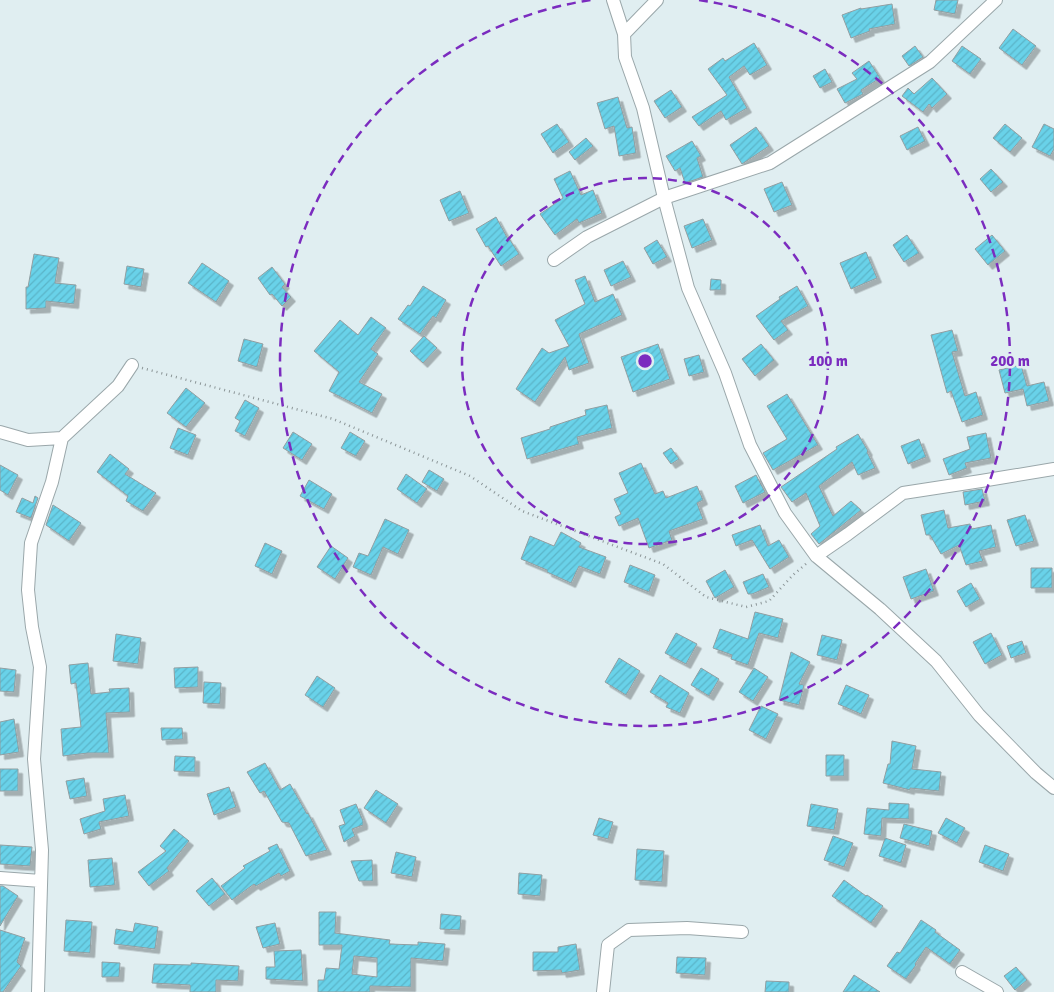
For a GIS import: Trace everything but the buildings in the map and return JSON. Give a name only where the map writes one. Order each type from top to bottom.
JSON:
[{"type":"street","points":[[613,0],[624,34],[625,58],[643,108],[688,288],[725,373],[750,445],[786,513],[816,556],[880,609],[936,661],[979,715],[1036,773],[1054,788]]},
{"type":"street","points":[[624,34],[657,0]]},
{"type":"street","points":[[554,260],[587,237],[664,198],[770,163],[930,62],[996,0]]},
{"type":"street","points":[[38,992],[42,850],[34,759],[40,667],[28,590],[31,543],[52,482],[62,438],[118,386],[132,365]]},
{"type":"street","points":[[0,432],[28,440],[62,438]]},
{"type":"street","points":[[816,556],[903,493],[1054,469]]},
{"type":"street","points":[[0,878],[41,881]]},
{"type":"street","points":[[603,992],[608,945],[629,930],[688,928],[742,932]]},
{"type":"street","points":[[962,972],[997,992]]},
{"type":"path","points":[[132,365],[333,419],[470,476],[522,511],[662,564],[706,598],[746,607],[769,601],[793,574],[816,556]]}]
